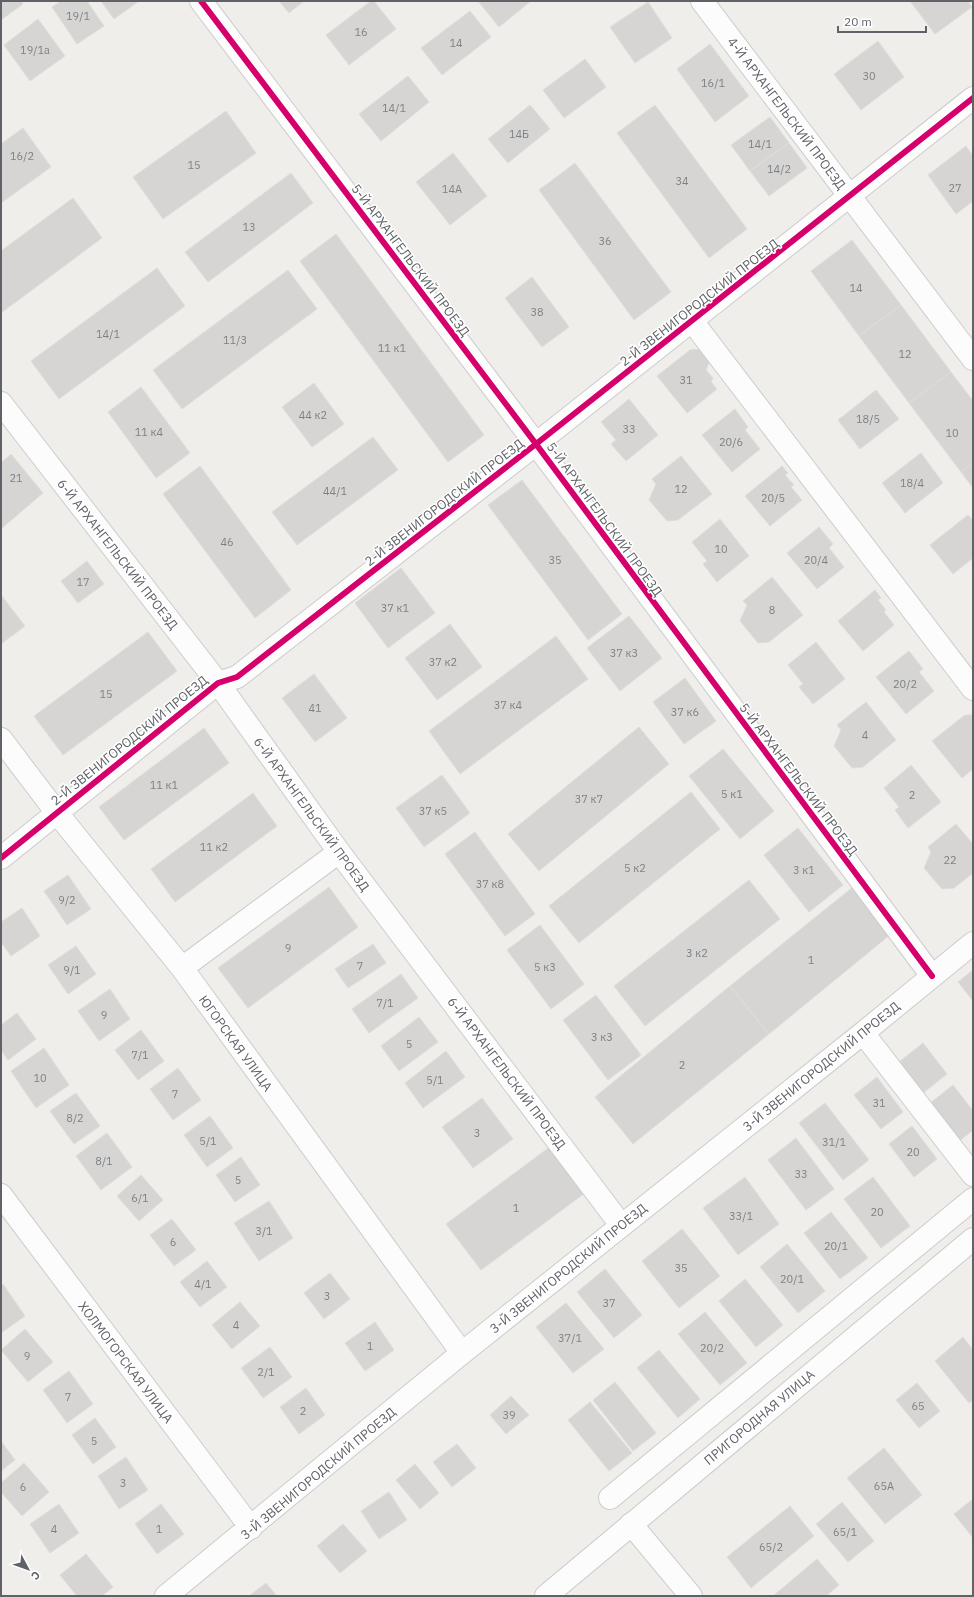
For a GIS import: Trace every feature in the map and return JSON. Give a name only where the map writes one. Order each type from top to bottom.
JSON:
[{"type":"street","name":"5-Й АРХАНГЕЛЬСКИЙ ПРОЕЗД","points":[[201,1],[536,444],[932,976]]},
{"type":"street","name":"4-Й АРХАНГЕЛЬСКИЙ ПРОЕЗД","points":[[702,1],[973,359]]},
{"type":"street","name":"2-Й ЗВЕНИГОРОДСКИЙ ПРОЕЗД","points":[[1,858],[218,683],[237,678],[536,444],[973,98]]},
{"type":"street","points":[[692,321],[973,689]]},
{"type":"street","name":"6-Й АРХАНГЕЛЬСКИЙ ПРОЕЗД","points":[[4,415],[218,683],[339,852],[621,1225]]},
{"type":"street","name":"ЮГОРСКАЯ УЛИЦА","points":[[1,739],[57,813],[182,968],[462,1353]]},
{"type":"street","points":[[182,968],[339,852]]},
{"type":"street","name":"3-Й ЗВЕНИГОРОДСКИЙ ПРОЕЗД","points":[[166,1596],[251,1528],[462,1353],[863,1033],[973,943]]},
{"type":"street","points":[[863,1033],[973,1175]]},
{"type":"street","name":"ХОЛМОГОРСКАЯ УЛИЦА","points":[[1,1194],[251,1528]]},
{"type":"street","points":[[610,1498],[973,1199]]},
{"type":"street","name":"ПРИГОРОДНАЯ УЛИЦА","points":[[546,1596],[973,1239]]},
{"type":"street","points":[[631,1524],[691,1596]]},
{"type":"building","points":[[1,1],[21,1],[23,4],[1,20]]},
{"type":"building","points":[[61,1],[87,1],[104,26],[77,44],[52,7]]},
{"type":"building","points":[[101,1],[139,1],[114,19]]},
{"type":"building","points":[[279,1],[304,1],[289,13]]},
{"type":"building","points":[[371,1],[374,1],[396,29],[349,65],[326,35]]},
{"type":"building","points":[[478,1],[531,1],[499,27]]},
{"type":"building","points":[[910,1],[968,1],[972,7],[935,34]]},
{"type":"building","points":[[648,2],[672,38],[635,63],[610,27]]},
{"type":"building","points":[[470,11],[491,37],[442,75],[421,48]]},
{"type":"building","points":[[38,19],[65,56],[30,81],[4,45]]},
{"type":"building","points":[[878,41],[904,77],[861,110],[834,74]]},
{"type":"building","points":[[710,44],[749,96],[715,122],[677,69]]},
{"type":"building","points":[[585,59],[606,87],[564,118],[543,90]]},
{"type":"building","points":[[408,76],[429,102],[381,141],[359,114]]},
{"type":"building","points":[[530,105],[550,129],[508,163],[488,139]]},
{"type":"building","points":[[655,105],[747,229],[709,258],[617,133]]},
{"type":"building","points":[[226,111],[256,153],[163,219],[133,177]]},
{"type":"building","points":[[770,117],[789,143],[750,171],[731,145]]},
{"type":"building","points":[[23,128],[51,167],[1,203],[1,144]]},
{"type":"building","points":[[789,143],[807,168],[769,196],[750,171]]},
{"type":"building","points":[[966,146],[973,156],[973,201],[956,214],[928,175]]},
{"type":"building","points":[[453,153],[487,196],[450,225],[416,182]]},
{"type":"building","points":[[575,163],[671,292],[634,320],[539,190]]},
{"type":"building","points":[[291,173],[313,203],[208,282],[185,252]]},
{"type":"building","points":[[73,198],[102,238],[1,313],[1,251]]},
{"type":"building","points":[[336,234],[484,435],[448,462],[300,261]]},
{"type":"building","points":[[852,240],[901,305],[859,336],[811,271]]},
{"type":"building","points":[[157,268],[185,306],[59,399],[31,361]]},
{"type":"building","points":[[288,270],[317,309],[182,409],[153,370]]},
{"type":"building","points":[[532,277],[569,327],[542,347],[505,298]]},
{"type":"building","points":[[901,305],[951,372],[909,403],[859,336]]},
{"type":"building","points":[[701,349],[710,360],[706,370],[713,378],[711,382],[717,389],[687,413],[657,376],[690,350]]},
{"type":"building","points":[[951,372],[973,401],[973,463],[961,472],[909,403]]},
{"type":"building","points":[[314,383],[344,424],[312,447],[282,407]]},
{"type":"building","points":[[141,387],[190,453],[156,478],[108,412]]},
{"type":"building","points":[[876,390],[899,419],[860,449],[838,420]]},
{"type":"building","points":[[629,399],[658,435],[626,461],[611,444],[616,440],[601,422]]},
{"type":"building","points":[[735,409],[748,427],[745,430],[760,449],[732,472],[702,435]]},
{"type":"building","points":[[373,437],[398,470],[297,545],[272,512]]},
{"type":"building","points":[[921,453],[943,483],[905,513],[882,483]]},
{"type":"building","points":[[11,454],[43,493],[1,529],[1,463]]},
{"type":"building","points":[[681,456],[712,494],[678,520],[667,521],[649,500],[656,484],[652,479]]},
{"type":"building","points":[[973,463],[973,488],[961,472]]},
{"type":"building","points":[[200,466],[291,590],[255,618],[163,494]]},
{"type":"building","points":[[782,466],[788,473],[785,475],[794,485],[791,487],[802,500],[770,526],[745,496]]},
{"type":"building","points":[[522,480],[622,614],[588,640],[488,505]]},
{"type":"building","points":[[968,515],[973,521],[973,558],[953,574],[930,545]]},
{"type":"building","points":[[720,519],[749,556],[717,582],[703,564],[707,561],[692,542]]},
{"type":"building","points":[[819,527],[833,544],[829,548],[844,567],[817,589],[787,553]]},
{"type":"building","points":[[87,561],[104,584],[78,603],[61,581]]},
{"type":"building","points":[[401,568],[435,613],[388,648],[355,603]]},
{"type":"building","points":[[772,577],[803,615],[769,642],[758,643],[740,621],[747,605],[743,601]]},
{"type":"building","points":[[875,590],[881,598],[878,600],[886,610],[884,612],[894,625],[863,651],[838,621]]},
{"type":"building","points":[[1,595],[25,626],[1,644]]},
{"type":"building","points":[[629,616],[662,658],[620,691],[587,648]]},
{"type":"building","points":[[450,624],[482,667],[437,700],[405,658]]},
{"type":"building","points":[[148,632],[177,671],[63,755],[34,716]]},
{"type":"building","points":[[556,636],[588,679],[460,774],[429,731]]},
{"type":"building","points":[[816,642],[845,679],[813,704],[799,687],[803,684],[788,665]]},
{"type":"building","points":[[909,651],[923,669],[919,672],[934,691],[906,714],[876,677]]},
{"type":"building","points":[[314,674],[347,718],[315,742],[282,698]]},
{"type":"building","points":[[685,678],[716,721],[684,744],[653,702]]},
{"type":"building","points":[[866,702],[896,740],[863,767],[852,768],[834,746],[841,730],[837,725]]},
{"type":"building","points":[[965,715],[973,715],[973,769],[962,778],[932,741]]},
{"type":"building","points":[[639,727],[669,764],[539,871],[508,834]]},
{"type":"building","points":[[204,728],[229,763],[124,840],[99,807]]},
{"type":"building","points":[[723,749],[774,811],[740,839],[689,776]]},
{"type":"building","points":[[911,765],[941,802],[908,828],[895,810],[899,807],[884,788]]},
{"type":"building","points":[[442,775],[470,813],[424,847],[396,808]]},
{"type":"building","points":[[691,792],[720,829],[579,943],[549,906]]},
{"type":"building","points":[[253,793],[277,826],[175,902],[151,869]]},
{"type":"building","points":[[956,824],[973,844],[973,873],[954,888],[942,889],[924,868],[931,852],[928,847]]},
{"type":"building","points":[[798,828],[843,885],[809,912],[764,855]]},
{"type":"building","points":[[475,832],[535,914],[505,936],[445,854]]},
{"type":"building","points":[[68,875],[91,909],[67,925],[44,891]]},
{"type":"building","points":[[749,880],[780,919],[645,1026],[614,986]]},
{"type":"building","points":[[329,887],[358,927],[248,1008],[218,968]]},
{"type":"building","points":[[853,887],[891,934],[769,1034],[730,986]]},
{"type":"building","points":[[22,908],[40,936],[11,956],[1,942],[1,922]]},
{"type":"building","points":[[540,925],[584,984],[551,1009],[507,950]]},
{"type":"building","points":[[373,944],[386,963],[348,988],[335,969]]},
{"type":"building","points":[[76,946],[96,974],[68,994],[48,965]]},
{"type":"building","points":[[973,970],[973,1001],[958,982]]},
{"type":"building","points":[[401,974],[418,998],[369,1033],[352,1009]]},
{"type":"building","points":[[730,986],[769,1034],[633,1144],[595,1097]]},
{"type":"building","points":[[110,989],[130,1019],[99,1041],[78,1011]]},
{"type":"building","points":[[596,995],[641,1055],[608,1080],[563,1020]]},
{"type":"building","points":[[17,1013],[36,1039],[8,1060],[1,1050],[1,1025]]},
{"type":"building","points":[[419,1017],[438,1042],[399,1071],[381,1046]]},
{"type":"building","points":[[141,1030],[164,1061],[138,1080],[115,1050]]},
{"type":"building","points":[[923,1043],[947,1074],[923,1093],[899,1062]]},
{"type":"building","points":[[44,1048],[69,1085],[36,1108],[11,1071]]},
{"type":"building","points":[[446,1051],[465,1077],[423,1108],[405,1083]]},
{"type":"building","points":[[178,1068],[201,1100],[173,1120],[150,1089]]},
{"type":"building","points":[[877,1077],[903,1112],[881,1129],[854,1095]]},
{"type":"building","points":[[953,1085],[973,1111],[973,1130],[958,1142],[929,1104]]},
{"type":"building","points":[[76,1093],[100,1126],[74,1144],[50,1111]]},
{"type":"building","points":[[482,1098],[513,1139],[473,1168],[442,1127]]},
{"type":"building","points":[[825,1103],[869,1160],[843,1180],[799,1123]]},
{"type":"building","points":[[210,1116],[233,1148],[207,1167],[184,1135]]},
{"type":"building","points":[[912,1126],[937,1159],[914,1177],[889,1144]]},
{"type":"building","points":[[107,1133],[132,1167],[101,1190],[76,1156]]},
{"type":"building","points":[[796,1138],[834,1189],[806,1210],[768,1160]]},
{"type":"building","points":[[551,1146],[585,1193],[481,1270],[446,1224]]},
{"type":"building","points":[[241,1157],[260,1185],[235,1202],[216,1175]]},
{"type":"building","points":[[141,1175],[163,1200],[139,1221],[117,1196]]},
{"type":"building","points":[[745,1177],[779,1224],[738,1255],[703,1208]]},
{"type":"building","points":[[873,1177],[910,1226],[881,1248],[844,1199]]},
{"type":"building","points":[[269,1201],[293,1238],[259,1261],[234,1223]]},
{"type":"building","points":[[831,1212],[868,1258],[840,1279],[804,1233]]},
{"type":"building","points":[[172,1219],[196,1250],[174,1266],[150,1235]]},
{"type":"building","points":[[682,1229],[720,1276],[679,1308],[642,1261]]},
{"type":"building","points":[[787,1244],[825,1291],[798,1313],[760,1267]]},
{"type":"building","points":[[207,1261],[227,1287],[200,1307],[180,1282]]},
{"type":"building","points":[[605,1269],[642,1315],[614,1338],[577,1292]]},
{"type":"building","points":[[330,1273],[350,1299],[324,1319],[304,1293]]},
{"type":"building","points":[[745,1279],[783,1325],[756,1347],[719,1301]]},
{"type":"building","points":[[3,1284],[25,1316],[1,1333],[1,1286]]},
{"type":"building","points":[[240,1302],[260,1326],[232,1349],[212,1325]]},
{"type":"building","points":[[566,1303],[604,1349],[573,1373],[536,1327]]},
{"type":"building","points":[[705,1312],[747,1363],[720,1385],[678,1334]]},
{"type":"building","points":[[375,1322],[394,1350],[365,1371],[345,1343]]},
{"type":"building","points":[[25,1329],[53,1362],[28,1382],[1,1350]]},
{"type":"building","points":[[963,1337],[973,1350],[973,1400],[969,1403],[935,1361]]},
{"type":"building","points":[[270,1347],[292,1377],[263,1398],[241,1368]]},
{"type":"building","points":[[659,1350],[700,1399],[678,1418],[637,1368]]},
{"type":"building","points":[[69,1371],[93,1404],[67,1423],[43,1390]]},
{"type":"building","points":[[615,1382],[656,1433],[633,1451],[593,1400]]},
{"type":"building","points":[[917,1383],[940,1411],[919,1428],[896,1400]]},
{"type":"building","points":[[306,1388],[325,1415],[299,1434],[280,1407]]},
{"type":"building","points":[[511,1396],[529,1415],[506,1434],[490,1415]]},
{"type":"building","points":[[590,1402],[632,1453],[609,1471],[568,1420]]},
{"type":"building","points":[[95,1418],[116,1447],[93,1464],[72,1435]]},
{"type":"building","points":[[1,1441],[15,1460],[1,1471]]},
{"type":"building","points":[[457,1444],[476,1468],[452,1487],[433,1462]]},
{"type":"building","points":[[884,1448],[922,1495],[885,1524],[847,1478]]},
{"type":"building","points":[[126,1457],[148,1490],[119,1509],[98,1476]]},
{"type":"building","points":[[24,1463],[49,1492],[22,1516],[1,1492],[1,1483]]},
{"type":"building","points":[[415,1464],[439,1493],[420,1509],[396,1480]]},
{"type":"building","points":[[389,1492],[407,1520],[379,1539],[361,1511]]},
{"type":"building","points":[[973,1499],[973,1538],[954,1514]]},
{"type":"building","points":[[842,1502],[874,1541],[848,1562],[816,1524]]},
{"type":"building","points":[[59,1504],[79,1533],[50,1553],[30,1524]]},
{"type":"building","points":[[161,1504],[184,1534],[157,1554],[135,1524]]},
{"type":"building","points":[[790,1506],[814,1536],[751,1588],[727,1557]]},
{"type":"building","points":[[343,1524],[367,1551],[340,1573],[317,1546]]},
{"type":"building","points":[[86,1554],[113,1587],[102,1596],[77,1596],[60,1575]]},
{"type":"building","points":[[817,1559],[839,1585],[826,1596],[773,1596]]},
{"type":"building","points":[[266,1583],[277,1596],[249,1596]]},
{"type":"cycle path","points":[[201,1],[536,444],[932,976]]},
{"type":"cycle path","points":[[1,858],[218,683],[237,677],[536,444],[973,98]]}]
